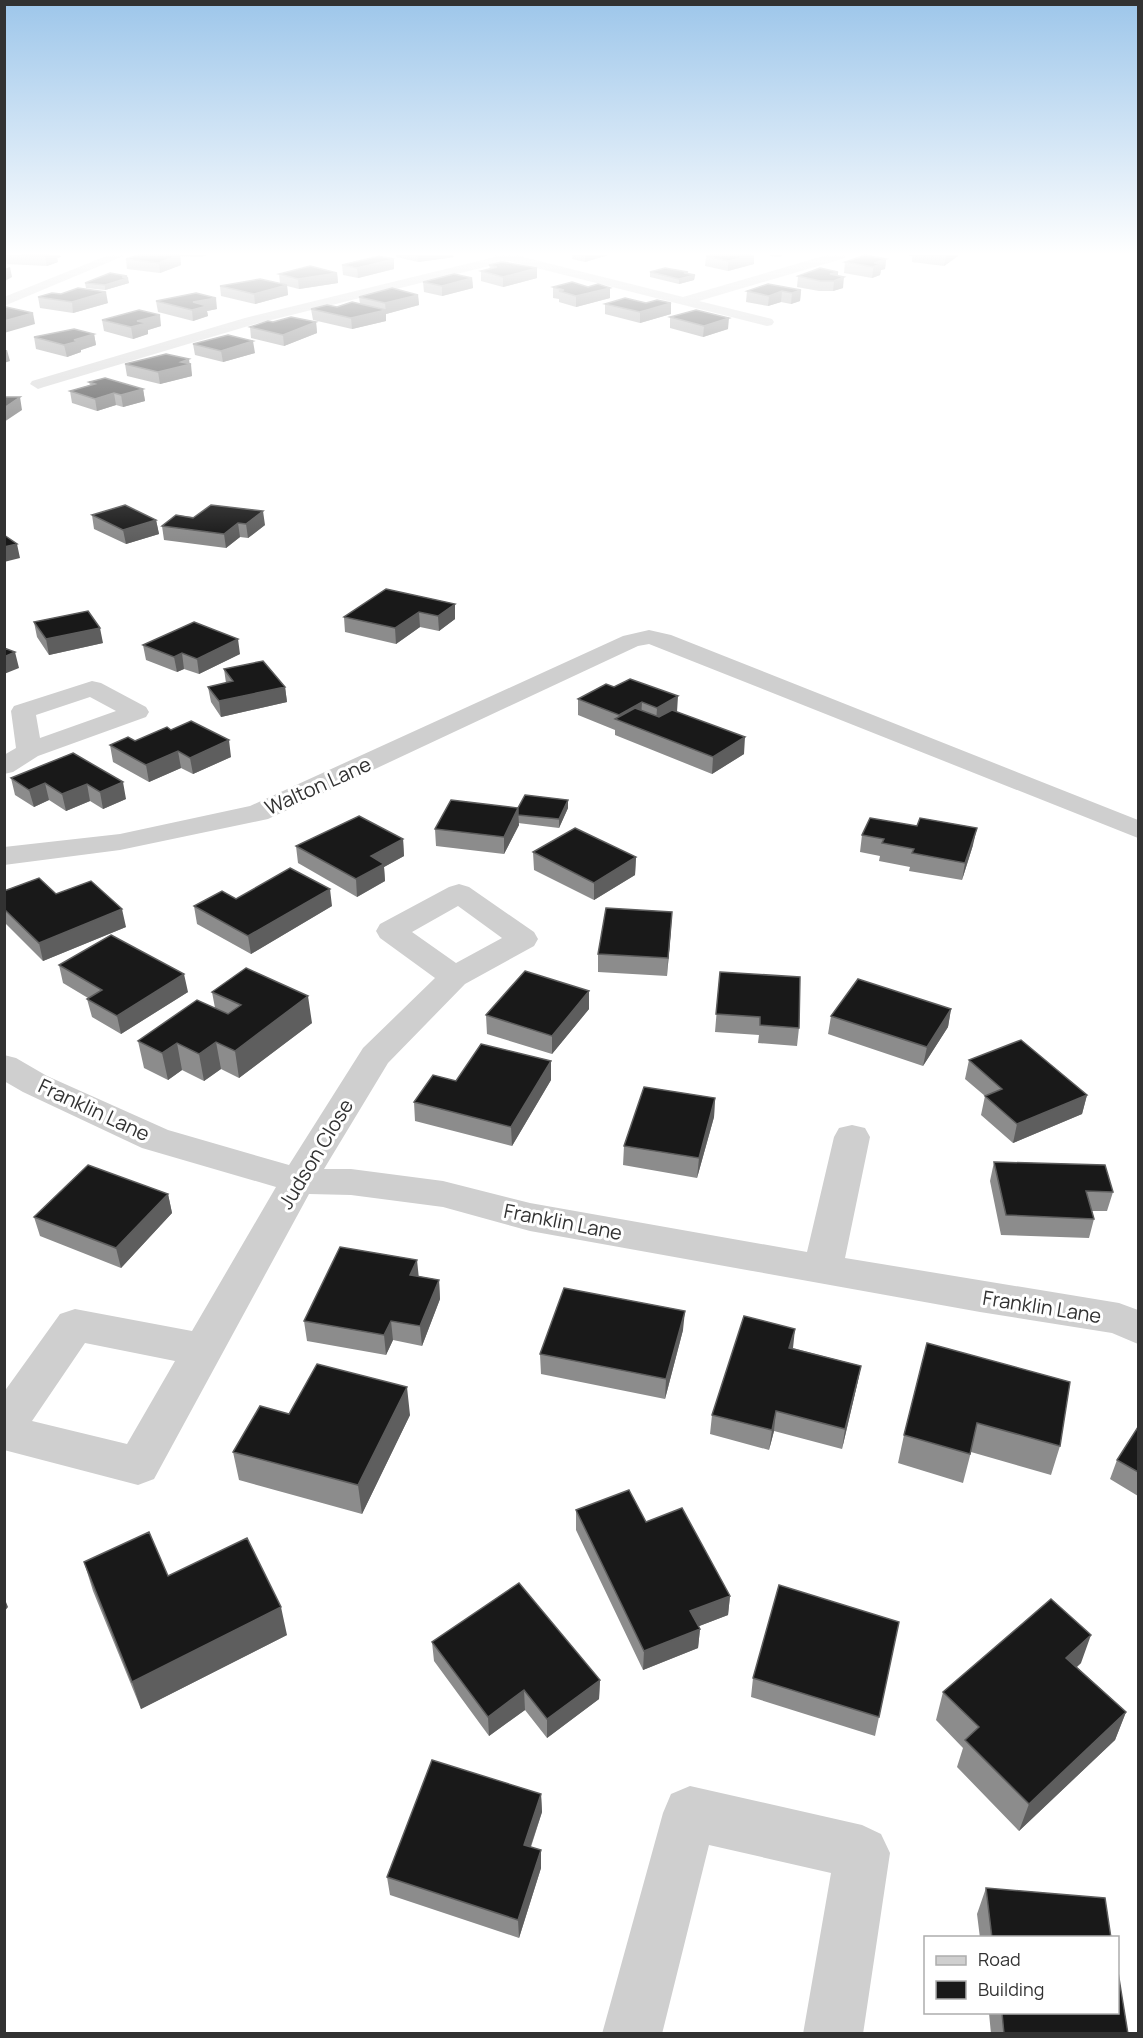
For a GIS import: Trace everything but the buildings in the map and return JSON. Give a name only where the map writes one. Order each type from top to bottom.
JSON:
[{"type":"street","points":[[38,384],[153,350]]},
{"type":"street","name":"Walton Lane","points":[[4,856],[120,842],[258,813],[472,716],[631,640],[649,637],[663,640],[1138,830]]},
{"type":"street","points":[[4,766],[29,751]]},
{"type":"street","name":"Judson Close","points":[[4,1432],[138,1466],[298,1181],[375,1056],[454,977]]},
{"type":"street","name":"Franklin Lane","points":[[4,1066],[35,1084],[155,1139],[298,1181],[351,1182],[443,1194],[530,1218],[1119,1319],[1138,1328]]},
{"type":"street","points":[[823,1269],[852,1137]]},
{"type":"street","points":[[4,1427],[75,1325],[204,1350]]},
{"type":"street","points":[[633,2034],[690,1813],[862,1853],[833,2034]]}]
